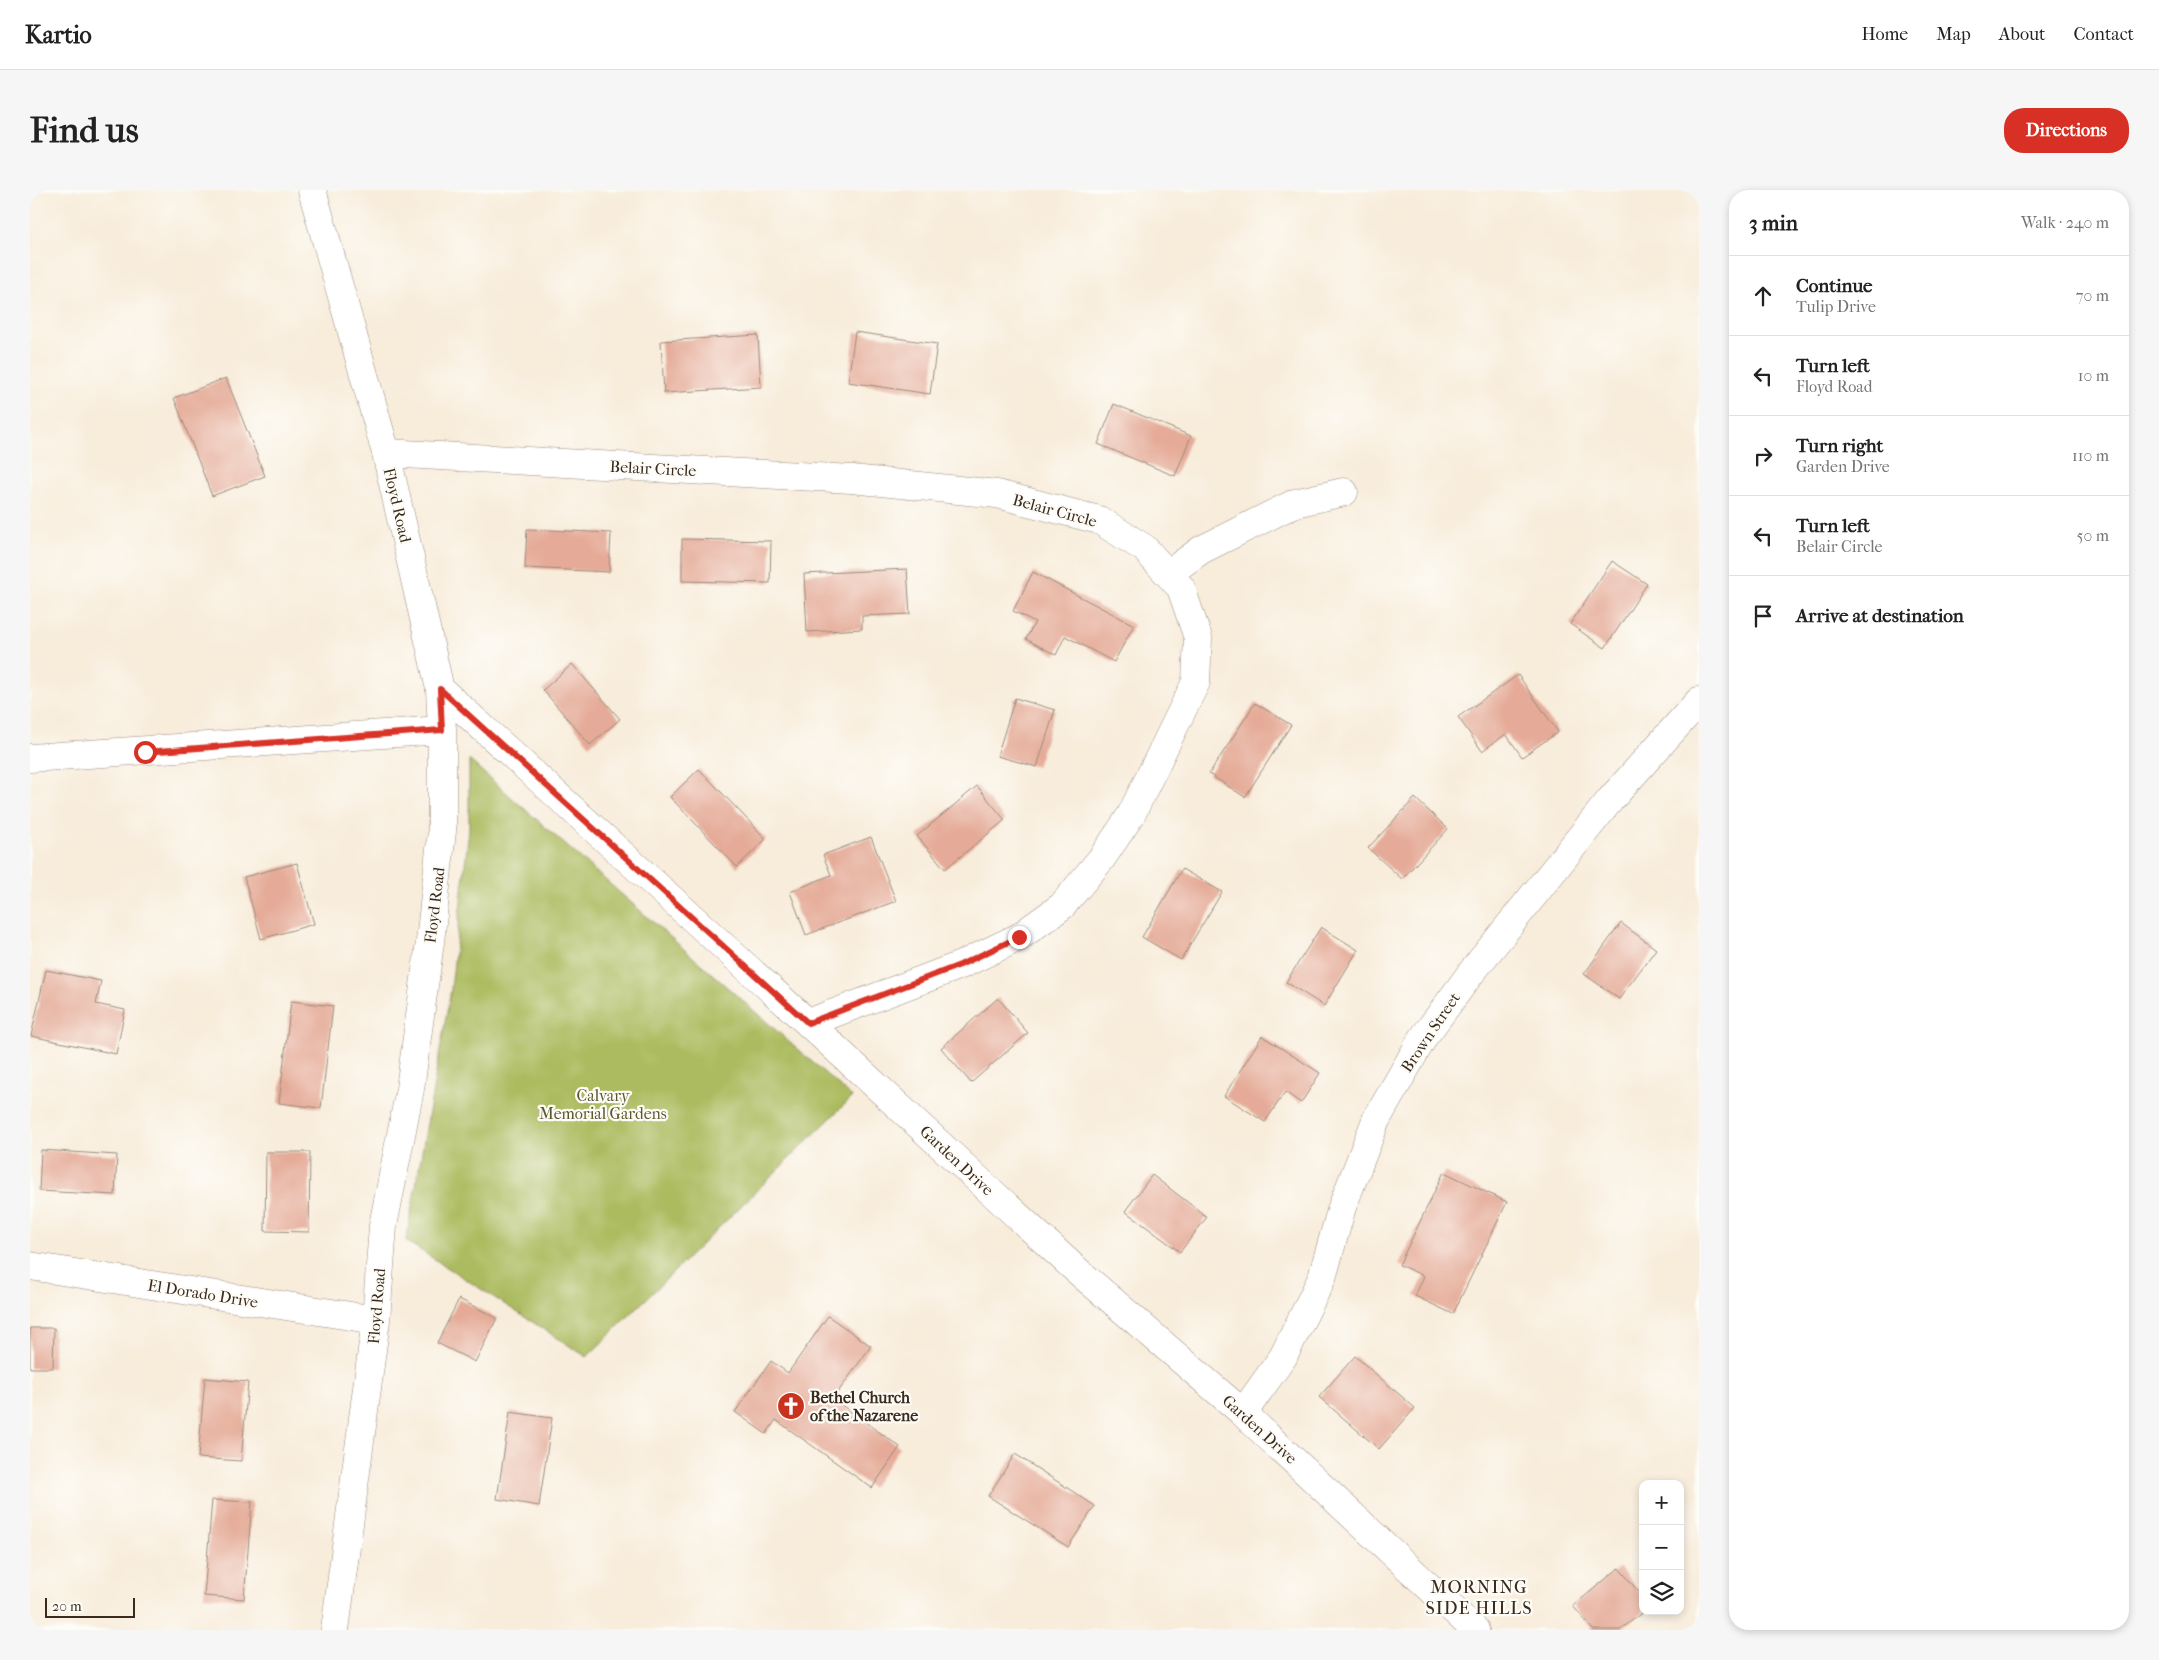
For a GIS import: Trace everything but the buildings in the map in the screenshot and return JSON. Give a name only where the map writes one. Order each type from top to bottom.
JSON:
[{"type":"street","name":"Floyd Road","points":[[312,190],[386,453],[440,689],[442,730],[442,831],[410,1089],[383,1226],[376,1320],[335,1630]]},
{"type":"street","name":"Belair Circle","points":[[386,453],[852,479],[997,494],[1099,520],[1144,548],[1181,588],[1198,638],[1196,682],[1131,814],[1102,858],[1062,906],[1019,937],[960,965],[808,1023]]},
{"type":"street","points":[[1168,574],[1201,550],[1295,503],[1344,492]]},
{"type":"street","name":"Garden Drive","points":[[440,689],[1073,1267],[1243,1413],[1475,1630]]},
{"type":"street","name":"Brown Street","points":[[1243,1413],[1283,1357],[1322,1278],[1342,1207],[1376,1120],[1423,1038],[1471,973],[1611,799],[1699,701]]},
{"type":"street","points":[[30,758],[442,730]]},
{"type":"street","name":"El Dorado Drive","points":[[30,1266],[376,1320]]},
{"type":"green space","name":"Calvary Memorial Gardens","points":[[469,760],[852,1097],[587,1357],[406,1241],[451,989],[469,829]]},
{"type":"place","name":"Bethel Church of the Nazarene","points":[[791,1406]]},
{"type":"district","name":"MORNING SIDE HILLS","points":[[1479,1597]]},
{"type":"route","points":[[145,752],[351,735],[442,730],[440,689],[808,1023],[960,965],[1019,937]]}]
